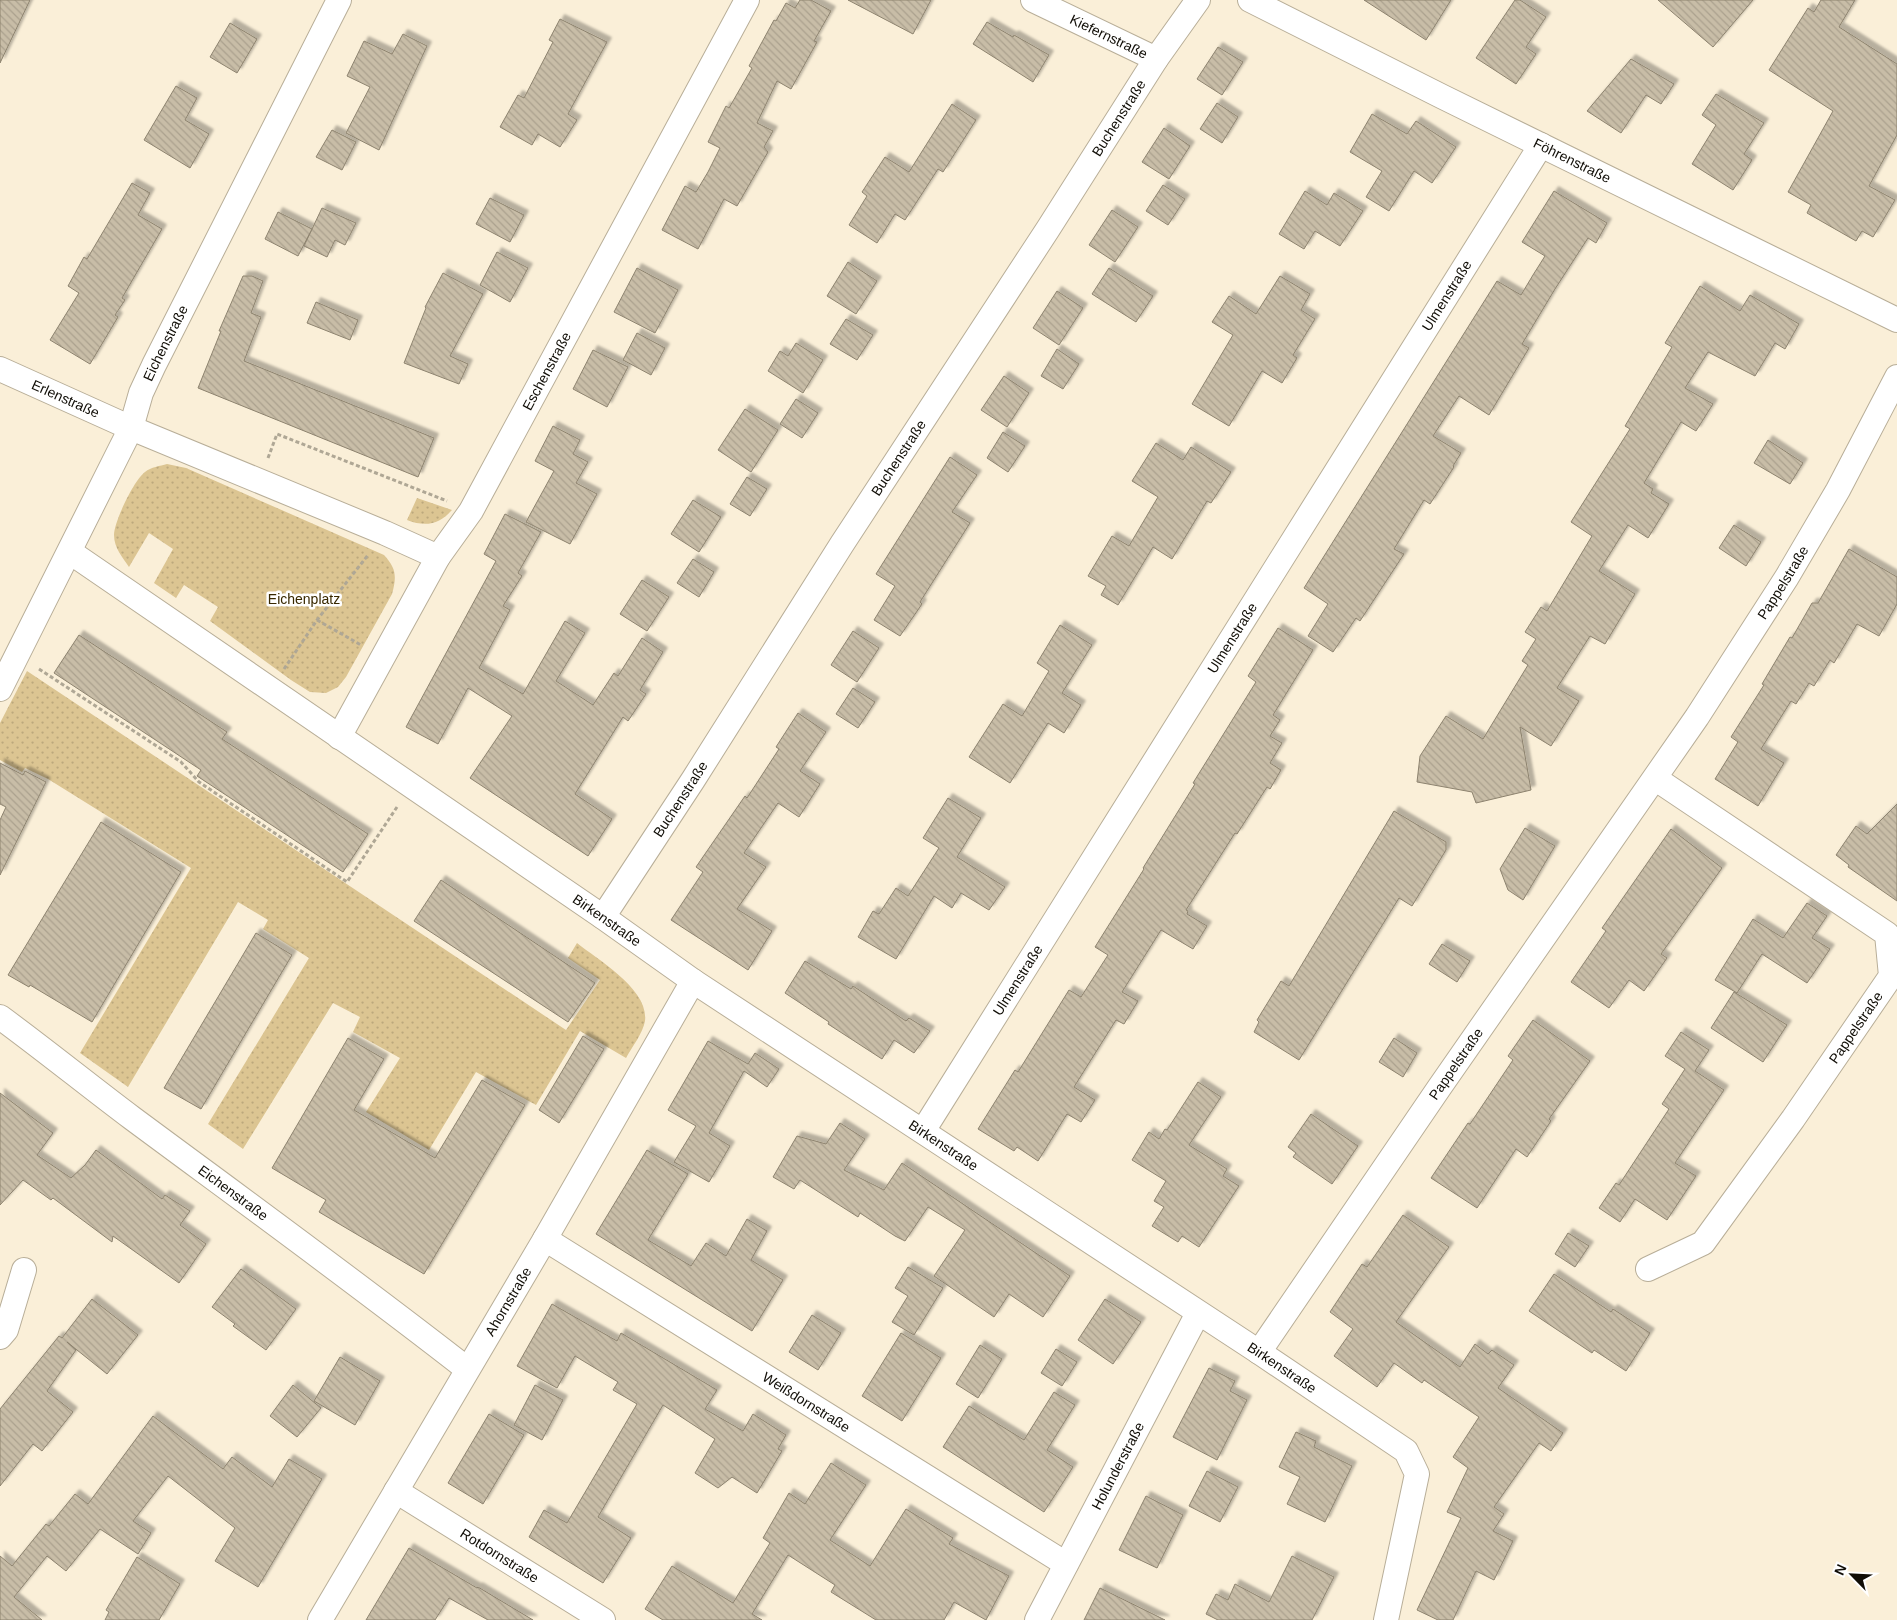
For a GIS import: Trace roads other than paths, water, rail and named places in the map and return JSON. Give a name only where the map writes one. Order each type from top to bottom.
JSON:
[{"type":"street","name":"Eichenstraße","points":[[0,689],[131,428],[141,394],[154,365],[339,0]]},
{"type":"street","name":"Eschenstraße","points":[[339,737],[438,557],[471,511],[747,0]]},
{"type":"street","name":"Kiefernstraße","points":[[1033,0],[1156,59]]},
{"type":"street","name":"Buchenstraße","points":[[603,917],[1156,59],[1198,0]]},
{"type":"street","name":"Föhrenstraße","points":[[1250,0],[1897,320]]},
{"type":"street","name":"Ulmenstraße","points":[[923,1130],[1541,145]]},
{"type":"street","name":"Erlenstraße","points":[[0,369],[131,428]]},
{"type":"street","name":"Pappelstraße","points":[[1259,1352],[1445,1079],[1656,779],[1697,717],[1787,577],[1838,490],[1897,377]]},
{"type":"street","points":[[131,428],[259,480],[438,557]]},
{"type":"street","points":[[70,552],[339,737]]},
{"type":"street","name":"Birkenstraße","points":[[339,737],[694,981],[923,1130],[1406,1451],[1417,1474],[1386,1620]]},
{"type":"street","name":"Pappelstraße","points":[[1648,1269],[1703,1243],[1793,1119],[1891,976],[1887,934],[1656,779]]},
{"type":"street","name":"Ahornstraße","points":[[320,1620],[545,1239],[694,981]]},
{"type":"street","name":"Eichenstraße","points":[[0,1017],[371,1294],[467,1369]]},
{"type":"street","name":"Weißdornstraße","points":[[545,1239],[1066,1564]]},
{"type":"street","points":[[0,1336],[6,1330],[24,1270]]},
{"type":"street","name":"Holunderstraße","points":[[1037,1620],[1198,1313]]},
{"type":"street","name":"Rotdornstraße","points":[[396,1492],[603,1620]]},
{"type":"park label","name":"Eichenplatz","points":[[304,599]]}]
